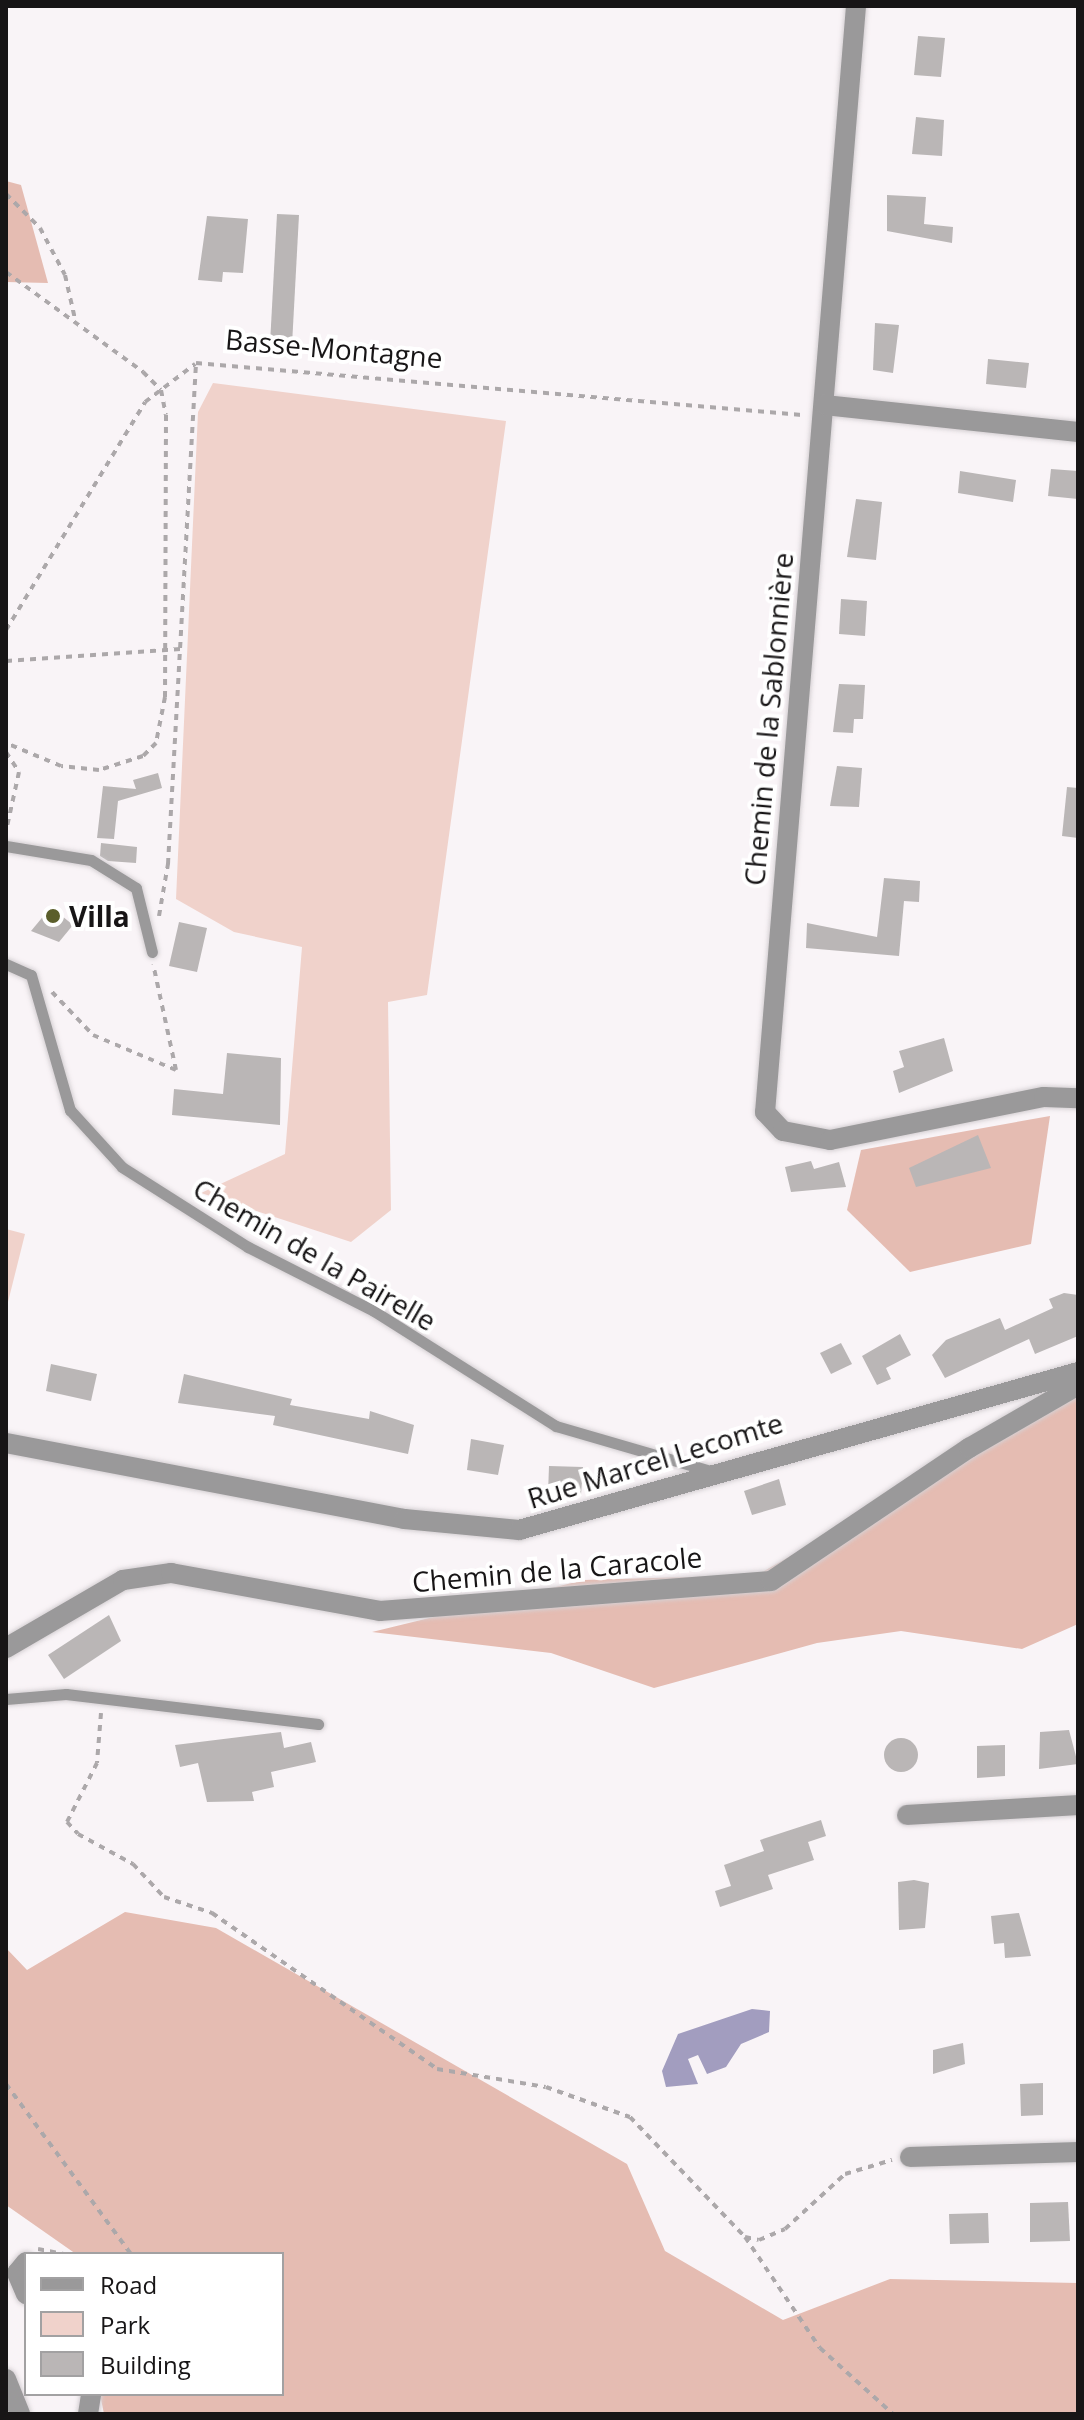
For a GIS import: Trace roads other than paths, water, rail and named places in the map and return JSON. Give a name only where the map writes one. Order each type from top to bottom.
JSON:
[{"type":"street","name":"Chemin de la Sablonnière","points":[[856,6],[765,1112],[783,1131],[830,1140],[958,1120],[1044,1097],[1078,1098]]},
{"type":"street","points":[[825,405],[1078,432]]},
{"type":"street","name":"Rue Marcel Lecomte","points":[[6,1443],[480,1530],[557,1524],[711,1471],[1078,1372]]},
{"type":"street","name":"Chemin de la Caracole","points":[[6,1648],[123,1580],[171,1573],[380,1611],[771,1581],[969,1448],[1078,1385]]},
{"type":"street","points":[[907,1815],[1078,1805]]},
{"type":"street","points":[[910,2157],[1078,2152]]},
{"type":"street","points":[[24,2264],[17,2273],[24,2289]]},
{"type":"street","points":[[6,2379],[20,2414]]},
{"type":"lane","points":[[6,846],[91,860],[136,888],[152,952]]},
{"type":"lane","name":"Chemin de la Pairelle","points":[[6,964],[31,975],[70,1110],[122,1167],[248,1247],[374,1311],[556,1426],[711,1471]]},
{"type":"lane","points":[[6,1699],[100,1698],[318,1724]]},
{"type":"place","name":"Villa","points":[[53,916]]}]
